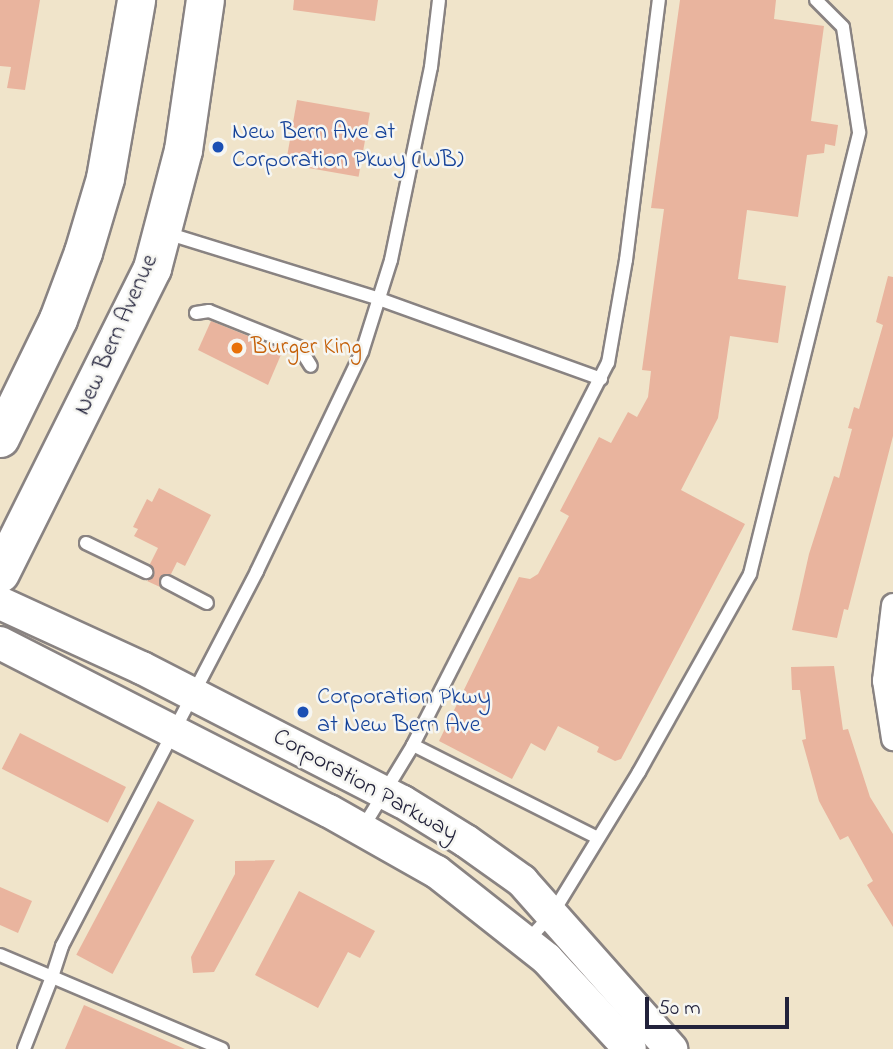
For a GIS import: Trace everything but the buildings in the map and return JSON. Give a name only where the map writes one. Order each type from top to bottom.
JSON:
[{"type":"main road","points":[[0,438],[58,319],[83,252],[105,178],[136,0]]},
{"type":"main road","name":"New Bern Avenue","points":[[0,573],[99,381],[152,268],[184,150],[205,0]]},
{"type":"main road","name":"Corporation Parkway","points":[[0,603],[193,696],[381,792],[496,861],[522,881],[671,1049]]},
{"type":"main road","name":"Corporation Parkway","points":[[0,643],[362,829],[467,892],[573,984],[630,1049]]},
{"type":"street","points":[[893,605],[884,680],[893,738]]},
{"type":"lane","points":[[24,1049],[67,936],[318,449],[362,352],[379,299],[426,95],[439,0]]},
{"type":"lane","points":[[362,829],[381,792],[413,745],[608,363],[626,260],[659,0]]},
{"type":"lane","points":[[527,942],[552,914],[750,574],[859,132],[843,27],[816,0]]},
{"type":"lane","points":[[162,231],[379,299],[601,379]]},
{"type":"lane","points":[[196,313],[209,311],[299,347],[311,366]]},
{"type":"lane","points":[[86,543],[146,572]]},
{"type":"lane","points":[[167,582],[207,603]]},
{"type":"lane","points":[[413,745],[598,838]]},
{"type":"lane","points":[[0,955],[222,1049]]},
{"type":"place","name":"New Bern Ave at Corporation Pkwy (WB)","points":[[218,147]]},
{"type":"place","name":"Burger King","points":[[237,348]]},
{"type":"place","name":"Corporation Pkwy at New Bern Ave","points":[[303,712]]}]
